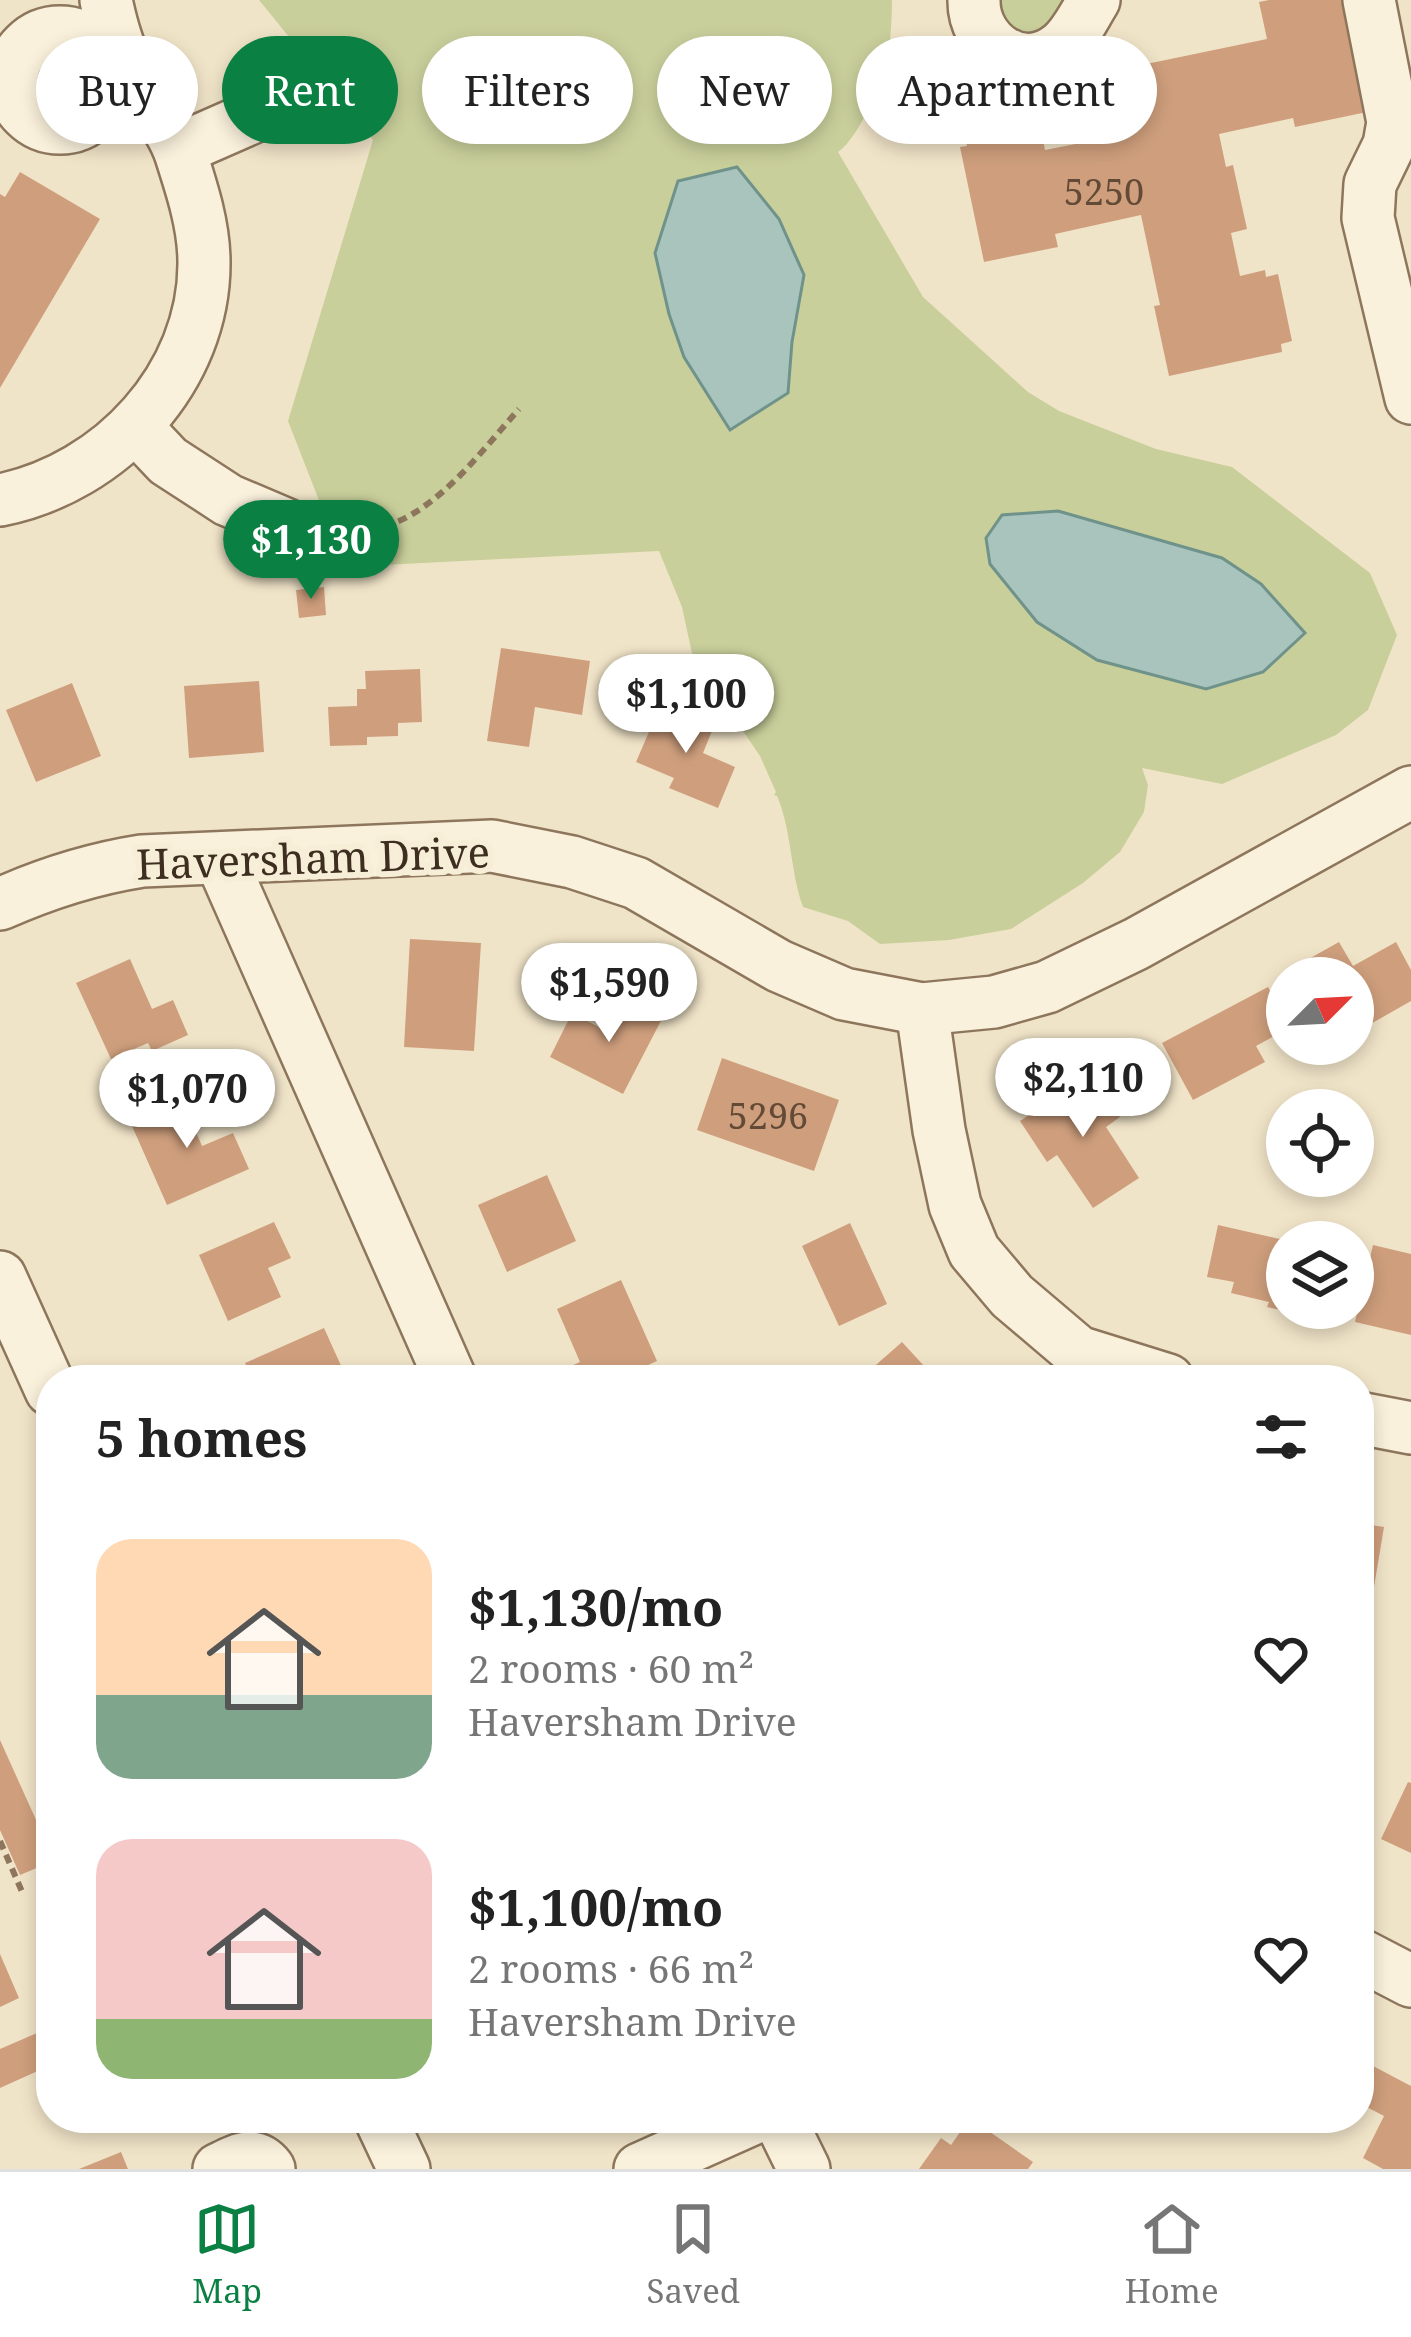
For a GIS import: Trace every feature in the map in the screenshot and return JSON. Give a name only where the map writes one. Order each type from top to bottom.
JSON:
[{"type":"street","points":[[59,33],[102,0],[114,36]]},
{"type":"street","points":[[974,0],[974,16],[985,39],[1001,52],[1027,59],[1041,58],[1063,46],[1094,0]]},
{"type":"street","points":[[1369,0],[1393,122],[1390,146],[1370,184],[1368,218],[1411,398]]},
{"type":"street","points":[[43,36],[77,36]]},
{"type":"street","points":[[36,39],[15,62],[11,78],[21,110],[36,122]]},
{"type":"street","points":[[0,500],[78,469],[135,426],[169,387],[189,341],[204,260],[201,229],[173,144]]},
{"type":"street","points":[[135,426],[168,460],[208,487],[287,525]]},
{"type":"street","name":"Haversham Drive","points":[[0,904],[99,868],[142,861],[492,846],[572,862],[636,884],[779,966],[844,994],[922,1009],[994,1002],[1047,987],[1136,944],[1411,792]]},
{"type":"street","points":[[221,860],[445,1365]]},
{"type":"street","points":[[922,1009],[955,1205],[974,1251],[1012,1296],[1078,1352],[1120,1365]]},
{"type":"street","points":[[0,1277],[11,1332],[36,1368]]},
{"type":"street","points":[[1374,1421],[1411,1428]]},
{"type":"street","points":[[1374,1962],[1411,1982]]},
{"type":"street","points":[[387,2133],[404,2169]]},
{"type":"street","points":[[640,2169],[720,2133]]},
{"type":"street","points":[[786,2133],[804,2169]]},
{"type":"street","points":[[219,2169],[252,2157],[269,2169]]},
{"type":"path","points":[[287,525],[326,536],[370,530],[406,518],[469,465],[519,409]]},
{"type":"path","points":[[0,1841],[23,1894]]},
{"type":"green space","points":[[259,0],[892,0],[890,36],[856,36],[856,130],[838,152],[923,297],[1028,392],[1059,411],[1156,449],[1232,467],[1370,573],[1397,635],[1368,710],[1336,735],[1222,784],[1142,768],[1148,785],[1144,812],[1120,852],[1083,883],[1011,929],[949,940],[880,944],[848,921],[803,907],[776,792],[760,756],[693,658],[682,607],[659,551],[345,567],[288,421],[372,144],[398,144],[398,36],[288,36]]},
{"type":"green space","points":[[1001,0],[1064,2],[1055,25],[1026,32],[1007,21]]},
{"type":"water","points":[[737,167],[779,219],[804,275],[788,393],[730,430],[684,357],[655,253],[678,181]]},
{"type":"water","points":[[1058,511],[1222,558],[1261,584],[1305,633],[1263,672],[1206,689],[1097,660],[1037,622],[990,564],[986,538],[1002,515]]},
{"type":"building","points":[[1343,0],[1367,112],[1295,127],[1293,118],[1219,134],[1226,167],[1233,165],[1247,229],[1231,233],[1240,276],[1265,270],[1266,277],[1278,274],[1292,341],[1281,344],[1282,352],[1169,376],[1141,215],[1055,234],[1058,247],[984,262],[960,147],[1044,144],[1045,150],[1075,144],[1157,144],[1157,62],[1267,39],[1259,2]]},
{"type":"building","points":[[20,172],[100,219],[0,388],[0,194],[5,197]]},
{"type":"building","points":[[324,587],[326,615],[299,618],[296,590]]},
{"type":"building","points":[[501,648],[590,661],[582,715],[535,707],[529,747],[487,741]]},
{"type":"building","points":[[420,669],[422,722],[398,723],[398,736],[367,737],[367,745],[330,746],[328,707],[357,706],[357,689],[366,689],[365,671]]},
{"type":"building","points":[[259,681],[264,752],[189,758],[184,686]]},
{"type":"building","points":[[72,683],[101,756],[36,782],[6,710]]},
{"type":"building","points":[[661,704],[714,726],[703,753],[735,767],[718,808],[669,788],[674,778],[636,762]]},
{"type":"building","points":[[410,939],[481,943],[474,1051],[404,1047]]},
{"type":"building","points":[[1339,942],[1348,957],[1312,957]]},
{"type":"building","points":[[1396,942],[1411,970],[1411,1001],[1374,1022],[1374,957],[1369,957]]},
{"type":"building","points":[[130,959],[152,1009],[173,1000],[188,1035],[152,1051],[148,1043],[111,1059],[76,983]]},
{"type":"building","points":[[1266,988],[1266,1041],[1256,1046],[1265,1062],[1193,1100],[1162,1043]]},
{"type":"building","points":[[631,995],[665,1013],[623,1094],[550,1057],[572,1013],[612,1034]]},
{"type":"building","points":[[722,1058],[839,1100],[814,1171],[697,1130]]},
{"type":"building","points":[[1092,1074],[1120,1117],[1106,1127],[1139,1178],[1093,1208],[1057,1155],[1047,1162],[1020,1121]]},
{"type":"building","points":[[202,1095],[214,1122],[195,1130],[202,1146],[233,1133],[249,1169],[167,1205],[132,1126]]},
{"type":"building","points":[[547,1175],[576,1241],[507,1272],[478,1205]]},
{"type":"building","points":[[274,1222],[291,1258],[268,1268],[281,1297],[228,1321],[199,1255]]},
{"type":"building","points":[[850,1223],[887,1304],[839,1326],[802,1246]]},
{"type":"building","points":[[1218,1225],[1266,1236],[1266,1301],[1231,1293],[1234,1282],[1207,1277]]},
{"type":"building","points":[[1374,1245],[1411,1254],[1411,1335],[1374,1326]]},
{"type":"building","points":[[621,1280],[657,1361],[573,1365],[580,1362],[557,1309]]},
{"type":"building","points":[[324,1328],[341,1365],[246,1365]]},
{"type":"building","points":[[902,1342],[923,1365],[876,1365]]},
{"type":"building","points":[[1374,1525],[1384,1527],[1374,1587]]},
{"type":"building","points":[[0,1740],[36,1820],[36,1868],[20,1875],[0,1830]]},
{"type":"building","points":[[1411,1783],[1411,1853],[1381,1839]]},
{"type":"building","points":[[0,1954],[19,1998],[0,2007]]},
{"type":"building","points":[[36,2033],[36,2072],[0,2088],[0,2049]]},
{"type":"building","points":[[1374,2067],[1411,2086],[1411,2169],[1383,2169],[1363,2158],[1384,2116],[1374,2111]]},
{"type":"building","points":[[959,2133],[991,2133],[1033,2162],[1028,2169],[919,2169],[941,2138],[951,2145]]},
{"type":"building","points":[[121,2152],[128,2169],[79,2169]]}]
